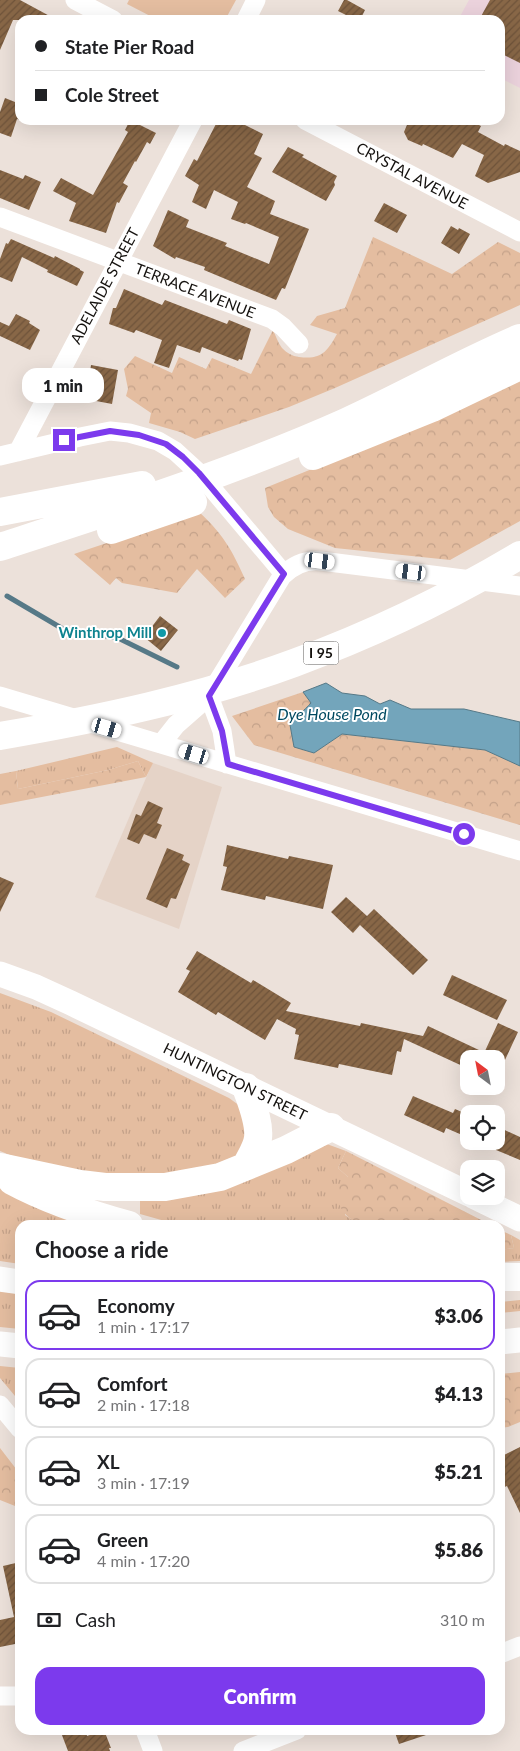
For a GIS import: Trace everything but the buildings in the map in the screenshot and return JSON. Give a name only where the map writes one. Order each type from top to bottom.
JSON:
[{"type":"highway","points":[[0,547],[187,485],[316,434],[520,338]]},
{"type":"highway","points":[[0,566],[154,516],[290,465],[432,408],[520,366]]},
{"type":"highway","points":[[0,512],[161,481],[281,437],[316,434]]},
{"type":"highway","name":"I 95","points":[[5,740],[220,687],[316,655],[424,608],[480,579],[520,555]]},
{"type":"highway","points":[[246,1087],[253,1107],[258,1133],[256,1146],[247,1164]]},
{"type":"highway","points":[[0,1166],[80,1184],[142,1188],[165,1187],[211,1179],[236,1170],[286,1150],[331,1127]]},
{"type":"highway","points":[[0,1175],[38,1194],[114,1220]]},
{"type":"highway","points":[[505,1277],[520,1277]]},
{"type":"main road","name":"HUNTINGTON STREET","points":[[0,974],[36,987],[71,1003],[460,1190]]},
{"type":"main road","points":[[492,1205],[520,1219]]},
{"type":"main road","points":[[0,1279],[15,1281]]},
{"type":"main road","points":[[505,1286],[520,1285]]},
{"type":"main road","points":[[505,1342],[520,1340]]},
{"type":"main road","points":[[0,1344],[15,1346]]},
{"type":"street","points":[[75,0],[107,11]]},
{"type":"street","points":[[248,15],[256,0]]},
{"type":"street","name":"ADELAIDE STREET","points":[[9,454],[118,262],[190,125]]},
{"type":"street","name":"CRYSTAL AVENUE","points":[[315,125],[520,232]]},
{"type":"street","name":"TERRACE AVENUE","points":[[0,217],[272,319],[284,327],[300,344]]},
{"type":"street","points":[[9,454],[110,431],[129,433],[158,441],[175,451],[199,473],[284,574]]},
{"type":"street","points":[[160,744],[186,715],[209,696],[284,574],[300,563],[317,560],[520,586]]},
{"type":"street","points":[[0,696],[520,851]]},
{"type":"street","points":[[209,696],[222,731],[228,764]]},
{"type":"street","points":[[0,1405],[15,1423]]},
{"type":"street","points":[[505,1652],[520,1646]]},
{"type":"street","points":[[0,1696],[15,1696]]},
{"type":"street","points":[[147,1735],[153,1751]]},
{"type":"street","points":[[243,1751],[284,1735]]},
{"type":"shaded area","points":[[469,0],[520,0],[520,88],[505,80],[505,15],[461,15]]},
{"type":"shaded area","points":[[153,763],[222,787],[179,929],[95,897]]},
{"type":"green space","points":[[129,0],[236,0],[228,15],[148,15],[127,4]]},
{"type":"green space","points":[[373,237],[452,274],[498,242],[520,253],[520,305],[289,407],[195,439],[180,432],[149,423],[151,413],[126,396],[128,389],[124,369],[135,356],[172,373],[179,357],[206,369],[212,358],[251,374],[273,330],[278,342],[288,353],[307,358],[318,356],[330,346],[337,334],[310,325],[317,316],[345,308]]},
{"type":"green space","points":[[520,377],[520,521],[450,560],[335,548],[288,529],[274,517],[268,507],[265,488],[413,428]]},
{"type":"green space","points":[[199,512],[226,543],[245,579],[225,598],[197,569],[177,593],[122,583],[116,578],[110,585],[74,554]]},
{"type":"green space","points":[[303,692],[312,703],[290,725],[295,747],[314,753],[342,734],[485,750],[520,766],[520,825],[254,745],[232,716]]},
{"type":"green space","points":[[117,747],[153,763],[146,777],[138,761],[108,770],[18,789],[16,771]]},
{"type":"green space","points":[[138,761],[146,777],[0,805],[0,774],[16,771],[18,789],[108,770]]},
{"type":"green space","points":[[0,993],[51,1012],[229,1098],[240,1106],[250,1139],[233,1162],[187,1174],[104,1177],[27,1162],[0,1151]]},
{"type":"green space","points":[[324,1143],[346,1151],[338,1168],[348,1177],[345,1215],[352,1220],[161,1220],[140,1214],[140,1195]]},
{"type":"green space","points":[[346,1151],[481,1220],[352,1220],[340,1206],[338,1187],[348,1177],[338,1168]]},
{"type":"green space","points":[[0,1185],[94,1220],[15,1220],[15,1263],[0,1261]]},
{"type":"green space","points":[[505,1232],[511,1235],[514,1248],[505,1249]]},
{"type":"green space","points":[[511,1235],[520,1240],[520,1261],[505,1262],[505,1249],[514,1248]]},
{"type":"green space","points":[[0,1291],[15,1293],[15,1328],[0,1327]]},
{"type":"green space","points":[[520,1300],[520,1311],[505,1312],[505,1302]]},
{"type":"green space","points":[[0,1366],[15,1368],[15,1396],[0,1378]]},
{"type":"green space","points":[[520,1372],[520,1422],[505,1427],[505,1374]]},
{"type":"green space","points":[[0,1448],[15,1468],[15,1506],[0,1500]]},
{"type":"water","name":"Dye House Pond","points":[[326,683],[342,693],[365,696],[380,704],[390,700],[411,709],[464,709],[520,722],[520,766],[485,750],[342,734],[314,753],[294,747],[290,725],[311,703],[303,692]]},
{"type":"waterway","points":[[7,596],[63,629],[118,638],[177,667]]},
{"type":"place","name":"Winthrop Mill","points":[[162,633]]},
{"type":"route","points":[[64,440],[110,431],[139,435],[166,444],[199,473],[284,574],[209,696],[222,731],[228,764],[464,834]]}]
